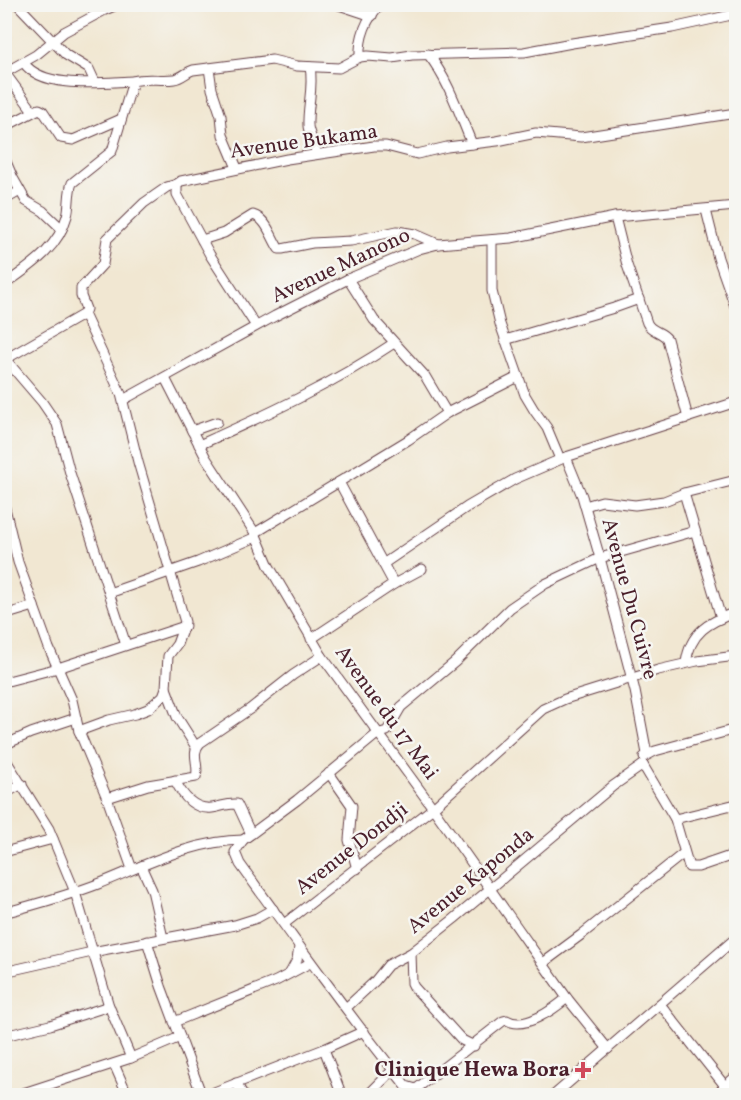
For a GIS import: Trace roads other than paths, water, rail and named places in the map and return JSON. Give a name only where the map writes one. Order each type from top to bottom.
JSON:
[{"type":"street","points":[[17,4],[66,55],[89,69],[95,82]]},
{"type":"street","points":[[33,111],[5,73],[24,63],[75,26],[119,4]]},
{"type":"street","points":[[336,4],[372,16]]},
{"type":"street","points":[[360,57],[360,40],[381,4]]},
{"type":"street","points":[[24,63],[32,71],[48,79],[95,82],[178,78],[186,72],[272,60],[288,65],[339,68],[360,57],[392,58],[428,54],[524,52],[672,28],[736,14]]},
{"type":"street","points":[[428,54],[438,67],[448,87],[472,144]]},
{"type":"street","points":[[310,67],[312,79],[308,125],[315,143],[316,154]]},
{"type":"street","points":[[209,68],[212,89],[221,116],[223,135],[237,168]]},
{"type":"street","points":[[4,285],[46,253],[62,229],[67,216],[72,183],[112,151],[133,81]]},
{"type":"street","points":[[4,128],[39,109],[44,111],[61,138],[68,140],[78,138],[121,119]]},
{"type":"street","name":"Avenue Bukama","points":[[84,314],[86,309],[81,296],[81,288],[103,264],[107,238],[144,203],[167,187],[186,180],[237,168],[374,146],[386,146],[417,154],[536,133],[581,137],[736,113]]},
{"type":"street","points":[[4,157],[26,201],[43,211],[62,229]]},
{"type":"street","points":[[177,184],[177,194],[202,240],[256,326]]},
{"type":"street","points":[[4,200],[20,191]]},
{"type":"street","name":"Avenue Manono","points":[[123,400],[256,326],[348,279],[419,249],[438,244],[511,238],[615,217],[736,206]]},
{"type":"street","points":[[706,210],[718,258],[736,309]]},
{"type":"street","points":[[202,240],[224,233],[253,215],[261,219],[279,249],[312,243],[351,241],[397,231],[415,234],[438,244]]},
{"type":"street","points":[[615,217],[627,265],[648,326],[666,337],[688,418]]},
{"type":"street","name":"Avenue Du Cuivre","points":[[492,240],[493,298],[518,377],[529,402],[547,428],[585,506],[632,677],[647,754]]},
{"type":"street","points":[[348,279],[369,313],[425,376],[447,413]]},
{"type":"street","points":[[506,340],[639,299]]},
{"type":"street","points":[[79,731],[147,709],[163,696],[166,688],[168,656],[177,644],[184,626],[123,400],[84,314],[5,360],[42,402],[57,424],[126,645]]},
{"type":"street","points":[[199,445],[325,385],[394,343]]},
{"type":"street","points":[[109,593],[198,562],[256,535],[447,413],[518,377]]},
{"type":"street","name":"Avenue du 17 Mai","points":[[165,378],[199,445],[256,535],[269,566],[322,656],[567,998],[608,1049]]},
{"type":"street","points":[[383,564],[496,490],[563,458],[736,402]]},
{"type":"street","points":[[192,431],[217,422]]},
{"type":"street","points":[[585,506],[602,501],[635,506],[664,501],[684,493],[736,480]]},
{"type":"street","points":[[339,482],[394,584]]},
{"type":"street","points":[[684,493],[721,618]]},
{"type":"street","points":[[4,504],[15,549],[34,606],[72,700],[79,731],[136,867],[152,890],[163,938]]},
{"type":"street","points":[[567,998],[551,1011],[533,1019],[519,1022],[502,1021],[418,1092],[408,1088],[310,963],[235,856],[237,848],[247,837],[297,800],[377,734],[387,731],[401,706],[455,662],[510,608],[545,584],[600,558],[695,531]]},
{"type":"street","points":[[4,552],[15,549]]},
{"type":"street","points":[[311,639],[394,584],[422,569]]},
{"type":"street","points":[[4,615],[34,606]]},
{"type":"street","points":[[686,663],[688,647],[702,630],[736,612]]},
{"type":"street","points":[[4,682],[58,668],[184,626]]},
{"type":"street","points":[[196,747],[322,656]]},
{"type":"street","name":"Avenue Dondji","points":[[284,924],[433,808],[543,709],[556,702],[632,677],[686,663],[736,656]]},
{"type":"street","points":[[107,798],[148,785],[197,776],[196,747],[177,717],[166,688]]},
{"type":"street","points":[[4,745],[76,718]]},
{"type":"street","points":[[736,729],[647,754],[642,760],[675,819],[688,865],[692,868],[736,854]]},
{"type":"street","points":[[4,757],[44,819],[53,839],[75,892],[109,1006],[131,1058]]},
{"type":"street","name":"Avenue Kaponda","points":[[346,1008],[375,981],[388,965],[411,953],[454,920],[613,786],[643,765]]},
{"type":"street","points":[[329,772],[352,806],[350,840],[357,869]]},
{"type":"street","points":[[175,780],[182,796],[192,803],[211,808],[237,804],[247,837]]},
{"type":"street","points":[[4,794],[22,784]]},
{"type":"street","points":[[675,819],[736,804]]},
{"type":"street","points":[[4,913],[75,892],[136,867],[220,841],[247,837]]},
{"type":"street","points":[[4,852],[53,839]]},
{"type":"street","points":[[543,963],[582,935],[684,853]]},
{"type":"street","points":[[4,956],[6,972],[92,952],[235,925],[273,909]]},
{"type":"street","points":[[553,1095],[736,938]]},
{"type":"street","points":[[147,941],[160,986],[203,1095],[324,1049],[364,1031]]},
{"type":"street","points":[[289,975],[297,960],[299,947]]},
{"type":"street","points":[[411,953],[414,987],[462,1040],[474,1046]]},
{"type":"street","points":[[174,1022],[289,975],[310,963]]},
{"type":"street","points":[[660,1004],[733,1095]]},
{"type":"street","points":[[4,1036],[44,1027],[109,1006]]},
{"type":"street","points":[[14,1095],[114,1064],[180,1037]]},
{"type":"street","points":[[324,1049],[342,1095]]},
{"type":"street","points":[[114,1064],[128,1095]]},
{"type":"street","points":[[367,1095],[393,1070]]},
{"type":"street","points":[[715,1095],[736,1076]]},
{"type":"street","points":[[236,1083],[244,1095]]},
{"type":"place","name":"Clinique Hewa Bora","points":[[583,1070]]}]
